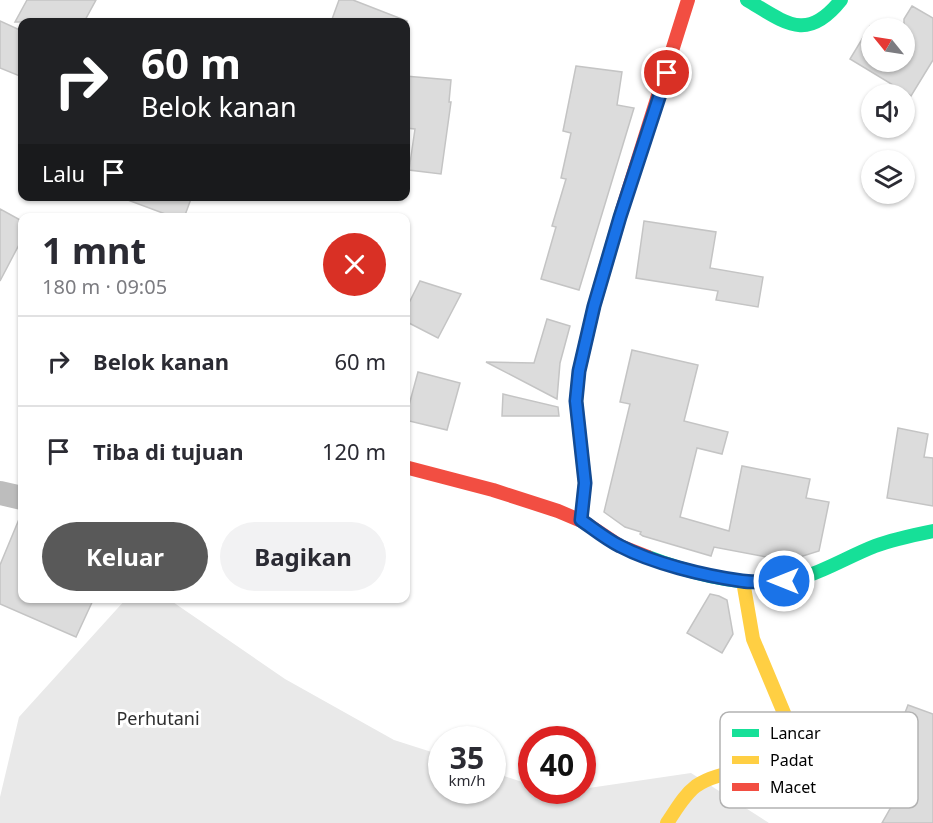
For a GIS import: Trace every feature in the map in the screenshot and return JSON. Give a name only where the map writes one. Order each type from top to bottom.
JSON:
[{"type":"street","points":[[581,520],[585,483],[576,401],[579,371],[594,306],[620,217],[688,0]]},
{"type":"street","points":[[747,0],[781,19],[802,27],[813,26],[823,21],[841,0]]},
{"type":"street","points":[[410,468],[482,487],[581,520],[612,542],[642,555],[691,570],[743,581],[784,581],[819,571],[875,546],[933,531]]},
{"type":"street","points":[[0,494],[18,497]]},
{"type":"street","points":[[743,581],[753,639],[784,712]]},
{"type":"street","points":[[667,823],[691,791],[703,782],[720,778]]},
{"type":"green space","name":"Perhutani","points":[[122,603],[174,603],[285,679],[394,740],[428,751],[428,804],[506,804],[506,777],[518,781],[518,804],[596,804],[596,787],[691,773],[720,792],[720,808],[746,808],[769,823],[0,823],[0,797],[19,717]]},
{"type":"building","points":[[27,0],[96,0],[86,18],[18,18],[18,22],[15,22]]},
{"type":"building","points":[[339,0],[353,0],[399,18],[332,18]]},
{"type":"building","points":[[912,6],[933,18],[933,60],[915,89],[915,84],[891,84],[871,72],[915,72],[915,18],[905,18]]},
{"type":"building","points":[[0,21],[18,29],[18,75],[0,68]]},
{"type":"building","points":[[861,41],[861,66],[850,59]]},
{"type":"building","points":[[576,66],[622,72],[617,105],[634,108],[579,290],[541,279],[556,227],[552,226],[566,179],[561,178],[571,133],[563,131]]},
{"type":"building","points":[[410,76],[451,80],[449,102],[451,102],[441,174],[410,170],[415,129],[410,128]]},
{"type":"building","points":[[130,201],[190,201],[186,213],[163,213]]},
{"type":"building","points":[[0,209],[18,219],[18,247],[0,281]]},
{"type":"building","points":[[644,221],[716,232],[710,268],[763,277],[758,307],[716,300],[718,291],[636,278]]},
{"type":"building","points":[[420,281],[461,294],[438,338],[410,324],[410,301]]},
{"type":"building","points":[[547,319],[570,326],[560,363],[557,399],[486,362],[534,363]]},
{"type":"building","points":[[632,350],[698,365],[684,421],[728,432],[722,454],[697,448],[680,517],[729,531],[742,466],[810,479],[806,498],[829,502],[819,551],[787,561],[714,547],[711,556],[643,536],[641,532],[625,527],[604,512],[630,404],[620,402]]},
{"type":"building","points":[[418,372],[460,383],[447,430],[410,421],[410,402]]},
{"type":"building","points":[[503,394],[558,407],[559,416],[502,416]]},
{"type":"building","points":[[898,428],[928,434],[924,457],[933,458],[933,506],[887,498]]},
{"type":"building","points":[[18,522],[18,603],[92,603],[76,637],[0,604],[0,565]]},
{"type":"building","points":[[710,594],[727,600],[733,634],[722,653],[687,633]]},
{"type":"building","points":[[908,705],[933,714],[933,823],[882,823],[890,808],[918,808],[918,712],[905,712]]},
{"type":"traffic: fast","points":[[747,0],[773,16],[796,25],[807,25],[817,21],[829,13],[841,0]]},
{"type":"traffic: fast","points":[[648,557],[686,570],[726,579],[747,582],[788,581],[816,573],[882,544],[933,531]]},
{"type":"traffic: slow","points":[[581,520],[585,483],[576,401],[579,371],[594,306],[622,210]]},
{"type":"traffic: slow","points":[[743,581],[753,639],[784,712]]},
{"type":"traffic: slow","points":[[667,823],[684,798],[696,786],[720,775]]},
{"type":"traffic: jam","points":[[622,210],[688,0]]},
{"type":"traffic: jam","points":[[410,468],[493,490],[558,511],[584,522],[620,546],[648,557]]},
{"type":"route","points":[[667,73],[620,217],[594,306],[579,371],[576,401],[585,483],[581,520],[621,547],[691,570],[743,581],[784,581]]}]
